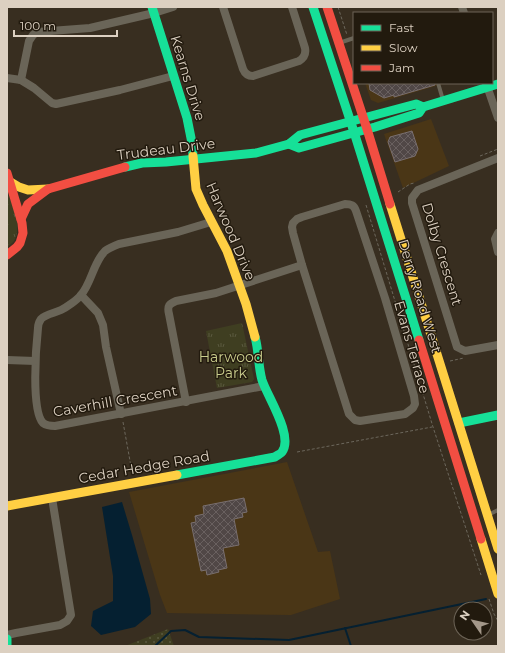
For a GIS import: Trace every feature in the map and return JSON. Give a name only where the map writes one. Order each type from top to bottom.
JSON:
[{"type":"street","points":[[21,80],[28,41],[37,32],[90,28],[153,10],[173,7]]},
{"type":"street","points":[[224,7],[244,73],[253,76],[299,61],[304,56],[306,52],[292,7]]},
{"type":"street","name":"Derry Road West","points":[[313,7],[354,132],[498,594]]},
{"type":"street","name":"Derry Road West","points":[[327,7],[367,129],[498,549]]},
{"type":"street","name":"Kearns Drive","points":[[153,10],[187,120],[193,159]]},
{"type":"street","points":[[7,78],[21,80],[34,88],[52,103],[56,104],[174,76]]},
{"type":"street","name":"Trudeau Drive","points":[[8,177],[18,187],[28,190],[48,189],[119,168],[142,163],[256,152],[289,144],[300,135],[416,104],[423,107],[487,85],[498,84]]},
{"type":"street","points":[[487,85],[498,118]]},
{"type":"street","name":"Trudeau Drive","points":[[289,144],[299,148],[419,113],[423,107]]},
{"type":"street","name":"Dolby Crescent","points":[[467,351],[457,347],[412,203],[412,198],[418,190],[498,158]]},
{"type":"street","name":"Harwood Drive","points":[[193,159],[196,187],[200,200],[218,233],[240,285],[255,336],[264,386],[282,423],[286,443],[284,451]]},
{"type":"street","name":"Trudeau Drive","points":[[7,255],[20,243],[23,233],[21,219],[8,177]]},
{"type":"street","name":"Trudeau Drive","points":[[21,219],[28,204],[48,189]]},
{"type":"street","name":"Evans Terrace","points":[[345,204],[354,206],[385,298],[414,396],[415,404],[413,408],[405,414],[360,421],[355,420],[349,414],[302,265],[293,233],[293,223],[302,217],[345,204]]},
{"type":"street","name":"Caverhill Crescent","points":[[211,222],[178,232],[113,246],[101,257],[96,265],[91,280],[81,296],[62,309],[42,318],[38,323],[35,362],[36,393],[40,419],[46,425],[55,426],[264,386]]},
{"type":"street","points":[[498,232],[495,239],[498,252]]},
{"type":"street","points":[[186,402],[168,309],[169,306],[176,301],[216,293],[302,265]]},
{"type":"street","points":[[81,296],[98,313],[103,325],[121,414]]},
{"type":"street","points":[[467,351],[498,345]]},
{"type":"street","points":[[7,360],[35,362]]},
{"type":"street","points":[[459,423],[498,415]]},
{"type":"street","name":"Cedar Hedge Road","points":[[7,506],[275,457],[284,451]]},
{"type":"street","points":[[7,635],[60,625],[67,621],[71,615],[52,498]]},
{"type":"street","points":[[7,639],[8,646]]},
{"type":"lane","points":[[339,43],[353,38]]},
{"type":"lane","points":[[438,84],[444,101]]},
{"type":"lane","points":[[488,515],[498,510]]},
{"type":"path","points":[[338,7],[349,40]]},
{"type":"path","points":[[366,203],[433,427],[482,577]]},
{"type":"path","points":[[450,361],[465,358],[467,351]]},
{"type":"path","points":[[121,414],[134,483]]},
{"type":"path","points":[[297,452],[433,427]]},
{"type":"path","points":[[489,599],[498,621]]},
{"type":"shaded area","points":[[365,84],[443,84],[378,103],[371,100]]},
{"type":"shaded area","points":[[431,119],[449,166],[403,188],[384,134]]},
{"type":"shaded area","points":[[287,462],[318,552],[330,551],[340,599],[291,615],[167,613],[160,595],[129,492]]},
{"type":"green space","points":[[7,191],[16,216],[17,229],[14,241],[7,248]]},
{"type":"green space","name":"Harwood Park","points":[[242,323],[254,379],[252,382],[217,388],[206,331]]},
{"type":"green space","points":[[168,629],[174,646],[125,646]]},
{"type":"water","points":[[122,502],[150,599],[151,614],[135,627],[101,635],[91,626],[93,611],[113,601],[113,576],[102,507]]},
{"type":"building","points":[[369,84],[435,84],[394,97],[394,95],[384,98],[370,90]]},
{"type":"building","points":[[412,131],[418,149],[415,156],[395,162],[388,142],[390,137]]},
{"type":"building","points":[[244,498],[247,512],[242,513],[243,517],[234,519],[239,545],[223,548],[227,568],[207,575],[206,570],[201,571],[191,523],[196,522],[195,516],[204,514],[203,506]]},
{"type":"waterway","points":[[155,646],[171,631],[185,630],[199,637],[289,640],[486,599]]},
{"type":"waterway","points":[[345,628],[351,646]]},
{"type":"traffic: fast","points":[[152,7],[187,118],[193,156]]},
{"type":"traffic: fast","points":[[313,7],[419,340]]},
{"type":"traffic: fast","points":[[289,144],[299,148],[375,127],[419,113],[423,107],[498,84]]},
{"type":"traffic: fast","points":[[125,167],[142,163],[256,153],[289,144],[300,135],[416,104],[423,107]]},
{"type":"traffic: fast","points":[[177,475],[275,457],[282,452],[285,445],[285,436],[262,380],[255,337]]},
{"type":"traffic: fast","points":[[459,423],[498,415]]},
{"type":"traffic: fast","points":[[7,639],[7,646]]},
{"type":"traffic: slow","points":[[193,156],[196,189],[227,251],[246,304],[255,337]]},
{"type":"traffic: slow","points":[[9,181],[28,190],[48,189]]},
{"type":"traffic: slow","points":[[390,204],[498,549]]},
{"type":"traffic: slow","points":[[7,506],[177,475]]},
{"type":"traffic: slow","points":[[481,539],[498,594]]},
{"type":"traffic: jam","points":[[327,7],[390,204]]},
{"type":"traffic: jam","points":[[21,219],[28,204],[48,189],[125,167]]},
{"type":"traffic: jam","points":[[7,173],[22,223],[23,233],[20,243],[7,255]]},
{"type":"traffic: jam","points":[[419,340],[481,539]]}]
